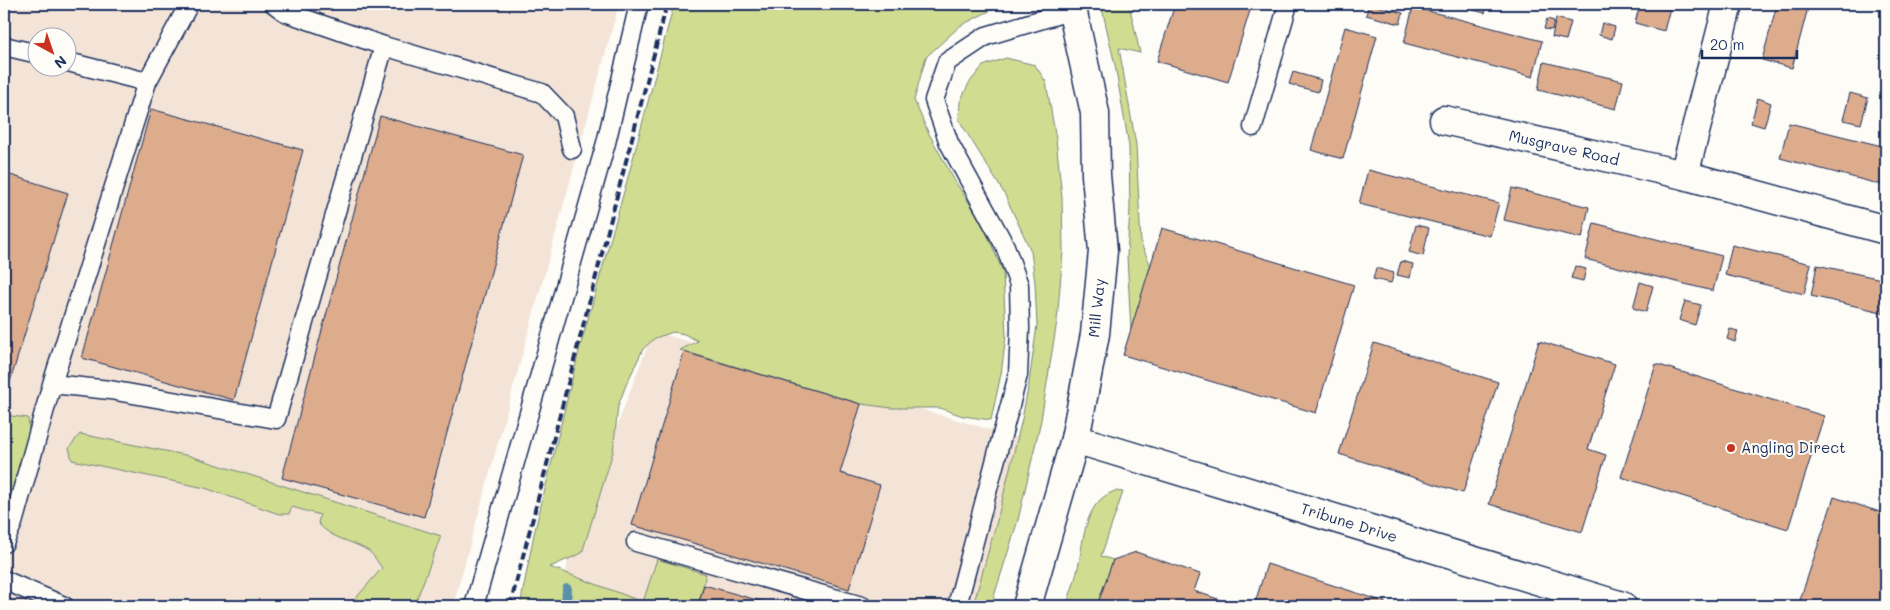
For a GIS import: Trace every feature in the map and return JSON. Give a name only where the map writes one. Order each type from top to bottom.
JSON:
[{"type":"street","points":[[1684,175],[1728,4]]},
{"type":"street","name":"Mill Way","points":[[1027,606],[1075,439],[1095,334],[1103,251],[1096,176],[1095,113],[1072,7]]},
{"type":"street","name":"Musgrave Road","points":[[1444,120],[1684,175],[1886,230]]},
{"type":"street","name":"Tribune Drive","points":[[1075,439],[1622,606]]},
{"type":"lane","points":[[4,543],[13,523],[52,384],[146,82],[189,4]]},
{"type":"lane","points":[[274,4],[285,12],[384,46],[542,93],[564,116],[572,149]]},
{"type":"lane","points":[[474,606],[606,143],[639,4]]},
{"type":"lane","points":[[1253,127],[1288,4]]},
{"type":"lane","points":[[957,606],[1018,374],[1019,285],[1005,246],[949,143],[934,100],[947,62],[986,36],[1072,7]]},
{"type":"lane","points":[[4,46],[28,52]]},
{"type":"lane","points":[[52,384],[110,390],[276,419],[384,46]]},
{"type":"lane","points":[[78,65],[146,82]]},
{"type":"lane","points":[[636,542],[862,606]]},
{"type":"lane","points":[[4,580],[64,606]]},
{"type":"shaded area","points":[[4,4],[619,4],[453,606],[4,606]]},
{"type":"shaded area","points":[[653,331],[1026,440],[978,606],[563,606],[568,555]]},
{"type":"green space","points":[[674,4],[1003,4],[960,26],[926,57],[914,100],[928,132],[956,183],[982,222],[1003,272],[1006,336],[1001,374],[991,420],[963,416],[940,408],[892,408],[861,404],[680,350],[698,341],[684,334],[673,332],[655,338],[643,349],[618,406],[613,452],[582,553],[550,567],[643,602],[657,559],[706,574],[698,606],[520,606],[534,534],[580,347]]},
{"type":"green space","points":[[1101,4],[1129,4],[1140,53],[1119,48],[1136,145],[1141,244],[1151,266],[1131,330],[1127,256],[1130,209],[1129,146],[1115,65]]},
{"type":"green space","points":[[1006,58],[1035,65],[1046,82],[1056,139],[1062,198],[1063,251],[1057,321],[1041,420],[1018,520],[991,606],[973,606],[998,517],[1022,419],[1037,325],[1031,251],[1004,193],[959,120],[960,102],[969,83],[983,66]]},
{"type":"green space","points":[[4,415],[28,418],[30,442],[17,494],[4,491]]},
{"type":"green space","points":[[80,434],[190,456],[441,536],[414,606],[344,606],[356,598],[382,568],[369,551],[329,533],[323,528],[318,523],[320,515],[292,507],[289,514],[279,514],[205,488],[72,460],[69,448]]},
{"type":"green space","points":[[1115,491],[1123,492],[1101,556],[1113,560],[1097,606],[1066,606],[1076,576],[1083,537],[1090,514],[1096,504]]},
{"type":"building","points":[[1175,4],[1252,4],[1228,82],[1157,61]]},
{"type":"building","points":[[1369,4],[1403,13],[1400,24],[1366,15]]},
{"type":"building","points":[[1475,4],[1488,4],[1485,13],[1473,10]]},
{"type":"building","points":[[1640,4],[1671,4],[1664,31],[1635,23]]},
{"type":"building","points":[[1777,4],[1809,4],[1792,68],[1762,60]]},
{"type":"building","points":[[1829,4],[1843,4],[1842,8]]},
{"type":"building","points":[[1413,7],[1542,41],[1533,77],[1404,43]]},
{"type":"building","points":[[1556,18],[1571,22],[1566,40],[1552,37]]},
{"type":"building","points":[[1547,19],[1554,21],[1552,30],[1544,29]]},
{"type":"building","points":[[1602,23],[1615,27],[1612,39],[1599,35]]},
{"type":"building","points":[[1345,27],[1377,36],[1343,159],[1311,150]]},
{"type":"building","points":[[1544,62],[1623,81],[1616,109],[1538,90]]},
{"type":"building","points":[[1293,72],[1321,80],[1318,92],[1289,84]]},
{"type":"building","points":[[1850,93],[1868,98],[1861,124],[1843,120]]},
{"type":"building","points":[[1758,98],[1771,103],[1764,127],[1751,123]]},
{"type":"building","points":[[151,109],[303,150],[234,400],[82,358]]},
{"type":"building","points":[[380,116],[523,155],[424,517],[282,478]]},
{"type":"building","points":[[1789,123],[1886,147],[1886,186],[1780,158]]},
{"type":"building","points":[[1368,170],[1499,203],[1490,236],[1359,204]]},
{"type":"building","points":[[4,173],[68,193],[5,398],[4,398]]},
{"type":"building","points":[[1512,188],[1589,207],[1582,238],[1504,220]]},
{"type":"building","points":[[1594,223],[1722,256],[1713,291],[1585,259]]},
{"type":"building","points":[[1416,225],[1429,228],[1423,256],[1409,252]]},
{"type":"building","points":[[1162,228],[1354,285],[1316,413],[1123,355]]},
{"type":"building","points":[[1732,245],[1811,264],[1804,294],[1725,275]]},
{"type":"building","points":[[1401,261],[1413,264],[1410,278],[1397,275]]},
{"type":"building","points":[[1817,265],[1886,280],[1886,313],[1811,296]]},
{"type":"building","points":[[1575,266],[1586,269],[1583,281],[1571,278]]},
{"type":"building","points":[[1376,268],[1394,273],[1391,283],[1373,279]]},
{"type":"building","points":[[1640,282],[1653,286],[1646,312],[1633,308]]},
{"type":"building","points":[[1685,301],[1701,305],[1695,325],[1679,320]]},
{"type":"building","points":[[1730,329],[1738,331],[1735,342],[1727,339]]},
{"type":"building","points":[[1539,341],[1615,364],[1588,449],[1606,455],[1582,532],[1489,504]]},
{"type":"building","points":[[1374,343],[1498,382],[1463,493],[1339,454]]},
{"type":"building","points":[[684,352],[861,404],[840,473],[880,485],[849,589],[632,525]]},
{"type":"building","points":[[1656,364],[1824,416],[1788,529],[1621,477]]},
{"type":"building","points":[[1834,497],[1886,514],[1886,606],[1798,606]]},
{"type":"building","points":[[1136,552],[1200,574],[1194,591],[1221,600],[1219,606],[1097,606],[1113,560]]},
{"type":"building","points":[[1267,564],[1385,602],[1384,606],[1254,606]]},
{"type":"building","points":[[704,585],[778,606],[698,606]]},
{"type":"waterway","points":[[566,606],[567,589]]},
{"type":"railway","points":[[510,606],[667,4]]},
{"type":"place","name":"Angling Direct","points":[[1731,448]]}]
